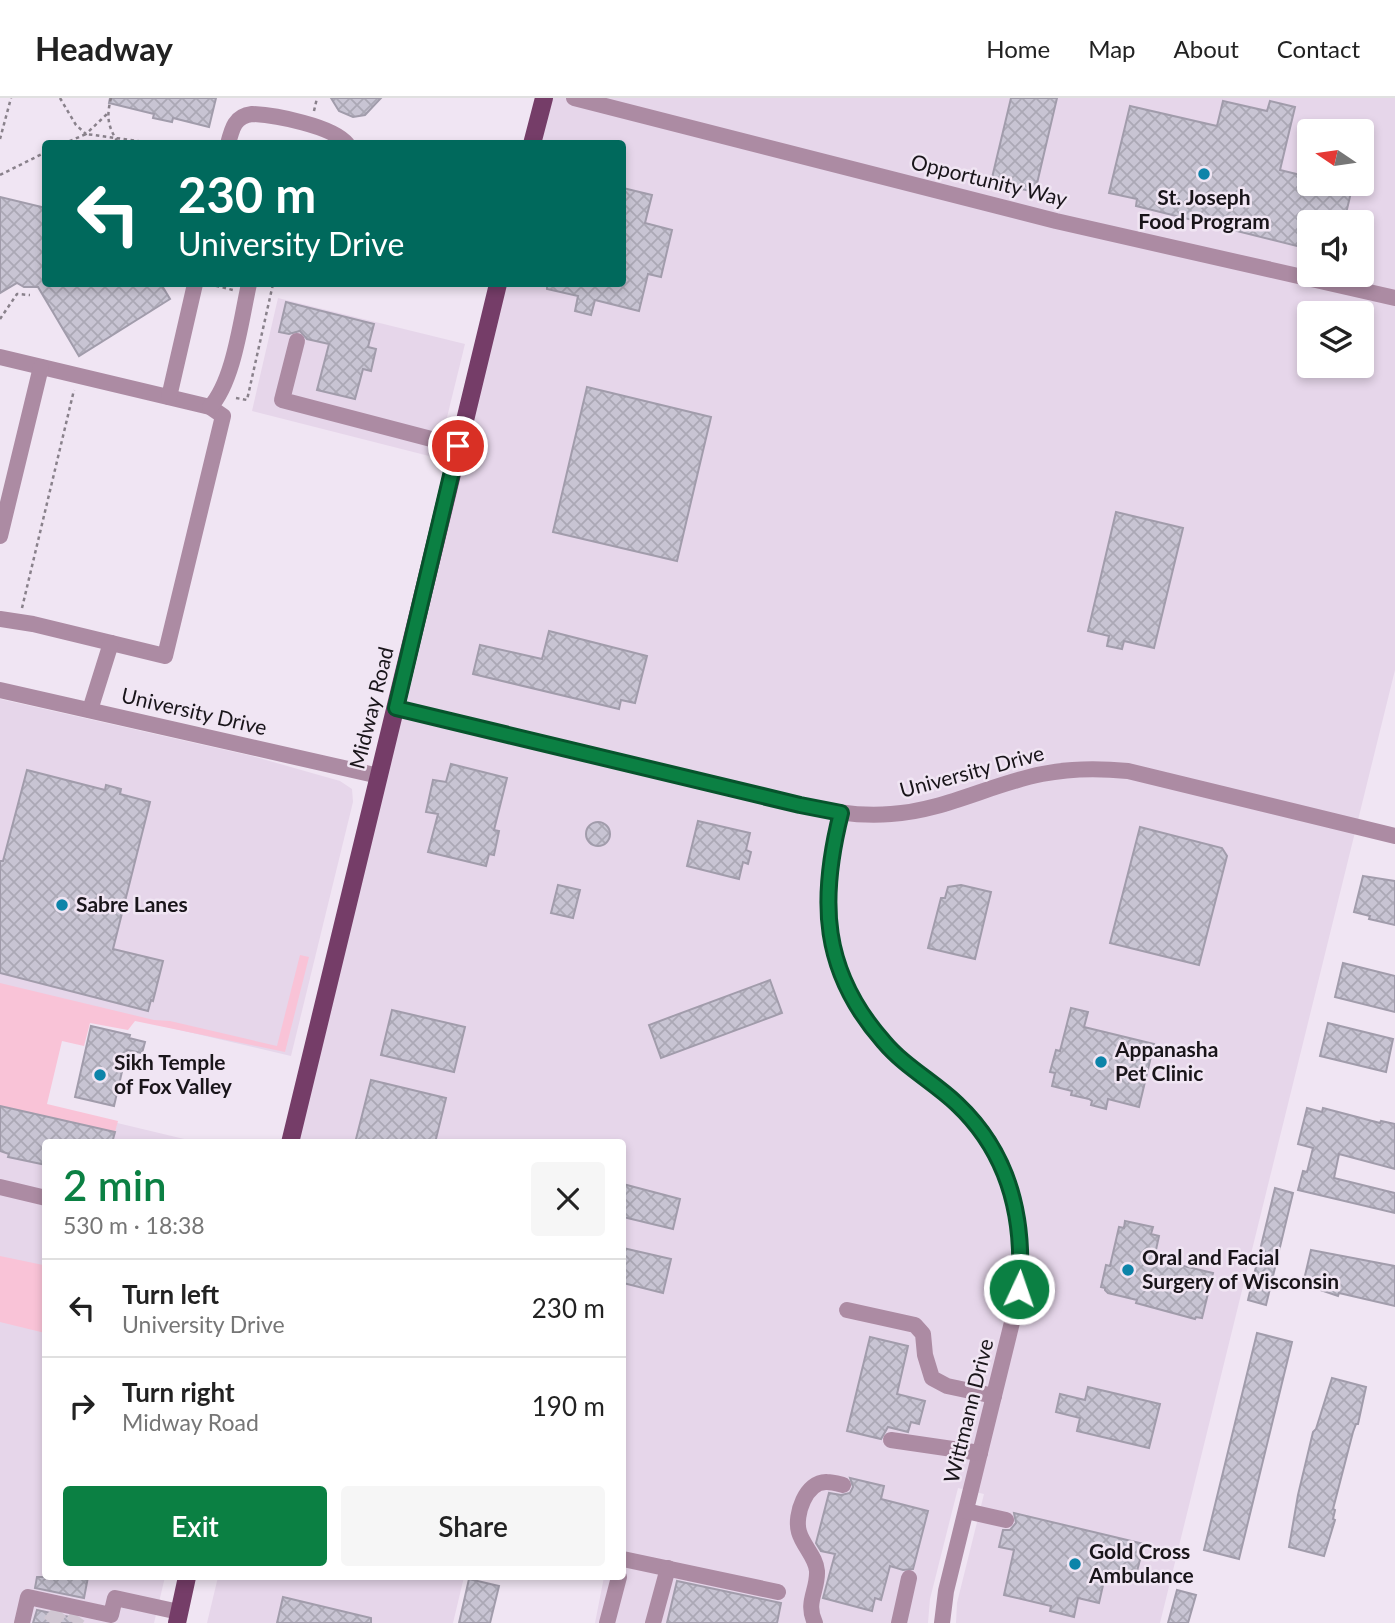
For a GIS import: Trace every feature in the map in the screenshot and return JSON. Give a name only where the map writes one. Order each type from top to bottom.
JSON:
[{"type":"main road","points":[[533,140],[544,98]]},
{"type":"main road","name":"Midway Road","points":[[291,1139],[497,287]]},
{"type":"main road","points":[[178,1617],[186,1580]]},
{"type":"street","name":"Opportunity Way","points":[[574,98],[1056,221],[1395,298]]},
{"type":"street","points":[[229,140],[236,121],[245,115],[256,114],[327,130],[344,140]]},
{"type":"street","points":[[169,397],[194,287]]},
{"type":"street","points":[[210,407],[219,396],[227,378],[244,288]]},
{"type":"street","points":[[298,341],[282,400],[458,446]]},
{"type":"street","points":[[0,357],[210,407],[223,416],[165,656],[0,619]]},
{"type":"street","points":[[0,537],[41,367]]},
{"type":"street","points":[[90,710],[111,643]]},
{"type":"street","name":"University Drive","points":[[0,690],[379,776]]},
{"type":"street","name":"University Drive","points":[[396,708],[841,813],[892,814],[916,811],[1039,774],[1097,768],[1128,771],[1395,836]]},
{"type":"street","name":"Wittmann Drive","points":[[841,813],[829,868],[827,901],[832,941],[840,971],[853,999],[885,1044],[959,1105],[980,1129],[1008,1180],[1017,1209],[1021,1262],[1019,1289],[946,1591],[942,1623]]},
{"type":"street","points":[[0,1187],[42,1197]]},
{"type":"street","points":[[847,1310],[915,1325],[923,1334],[925,1355],[932,1378],[947,1386],[994,1396]]},
{"type":"street","points":[[891,1440],[980,1453]]},
{"type":"street","points":[[815,1623],[810,1612],[818,1574],[816,1564],[797,1528],[799,1511],[806,1496],[817,1485],[826,1481],[843,1485]]},
{"type":"street","points":[[966,1511],[1006,1521]]},
{"type":"street","points":[[626,1560],[778,1592]]},
{"type":"street","points":[[653,1623],[668,1568]]},
{"type":"street","points":[[899,1623],[909,1578]]},
{"type":"street","points":[[607,1623],[618,1580]]},
{"type":"street","points":[[22,1623],[28,1597],[110,1619],[115,1598],[178,1617]]},
{"type":"path","points":[[0,139],[11,98]]},
{"type":"path","points":[[60,98],[76,125],[86,134],[134,140]]},
{"type":"path","points":[[111,98],[108,123],[117,140]]},
{"type":"path","points":[[313,114],[317,98]]},
{"type":"path","points":[[72,140],[86,134],[107,114]]},
{"type":"path","points":[[0,175],[42,154]]},
{"type":"path","points":[[229,396],[247,400],[272,287]]},
{"type":"path","points":[[0,319],[17,294],[30,295]]},
{"type":"path","points":[[23,611],[75,386]]},
{"type":"shaded area","points":[[544,98],[1395,98],[1395,670],[1160,1623],[956,1623],[957,1603],[984,1494],[958,1488],[930,1599],[928,1623],[595,1623],[603,1580],[626,1580],[626,1139],[291,1139],[497,287],[626,287],[626,140],[533,140]]},
{"type":"shaded area","points":[[278,298],[465,344],[437,458],[252,411]]},
{"type":"shaded area","points":[[0,699],[252,756],[340,781],[352,789],[353,802],[291,1056],[0,988]]},
{"type":"shaded area","points":[[300,955],[309,957],[285,1052],[135,1021],[128,1030],[90,1023],[84,1046],[62,1041],[47,1104],[118,1121],[115,1132],[0,1106],[0,983],[277,1046]]},
{"type":"shaded area","points":[[0,1095],[184,1139],[42,1139],[42,1580],[164,1580],[154,1623],[0,1623]]},
{"type":"shaded area","points":[[0,1256],[42,1265],[42,1332],[0,1322]]},
{"type":"shaded area","points":[[217,1580],[463,1580],[453,1623],[207,1623]]},
{"type":"building","points":[[110,98],[216,98],[209,127],[173,118],[172,122],[153,118],[154,114],[109,103]]},
{"type":"building","points":[[331,98],[381,98],[365,115],[353,117],[339,111]]},
{"type":"building","points":[[1011,98],[1057,98],[1035,192],[991,182]]},
{"type":"building","name":"St. Joseph Food Program","points":[[1223,101],[1267,111],[1270,101],[1295,107],[1280,170],[1297,174],[1297,196],[1350,196],[1347,210],[1297,210],[1297,246],[1136,206],[1137,199],[1109,193],[1130,106],[1217,126]]},
{"type":"building","points":[[626,189],[652,195],[645,223],[672,230],[661,277],[648,274],[639,311],[595,300],[591,315],[575,311],[578,296],[547,289],[626,287]]},
{"type":"building","points":[[0,197],[42,207],[42,287],[163,287],[170,299],[79,356],[38,287],[24,287],[17,283],[0,293]]},
{"type":"building","points":[[286,302],[374,324],[368,347],[376,349],[371,371],[363,369],[355,399],[317,390],[329,344],[307,339],[300,331],[289,334],[279,332]]},
{"type":"building","points":[[587,387],[711,417],[677,561],[553,532]]},
{"type":"building","points":[[1116,512],[1183,528],[1154,648],[1124,641],[1122,649],[1107,646],[1109,636],[1088,631]]},
{"type":"building","points":[[549,631],[647,656],[635,703],[621,700],[619,709],[473,674],[480,645],[542,659]]},
{"type":"building","points":[[451,764],[507,778],[494,830],[499,831],[494,855],[489,854],[486,866],[428,852],[438,814],[426,812],[433,780],[446,782]]},
{"type":"building","name":"Sabre Lanes","points":[[27,770],[105,790],[106,785],[121,789],[120,794],[150,802],[113,949],[163,961],[148,1011],[0,973],[0,861],[3,861]]},
{"type":"building","points":[[698,821],[750,833],[746,850],[751,852],[748,864],[743,862],[739,879],[687,866]]},
{"type":"building","points":[[598,822],[609,829],[610,834],[603,845],[598,846],[587,839],[586,834],[593,823]]},
{"type":"building","points":[[1140,827],[1222,848],[1227,856],[1199,965],[1110,943]]},
{"type":"building","points":[[1363,876],[1395,881],[1395,925],[1369,919],[1370,916],[1354,912]]},
{"type":"building","points":[[558,885],[580,890],[573,918],[551,913]]},
{"type":"building","points":[[961,885],[991,892],[975,959],[928,948],[941,898],[945,898],[948,887]]},
{"type":"building","points":[[1343,963],[1395,976],[1395,1012],[1335,997]]},
{"type":"building","points":[[770,980],[782,1013],[661,1058],[649,1025]]},
{"type":"building","name":"Appanasha Pet Clinic","points":[[1071,1008],[1088,1012],[1084,1027],[1154,1044],[1139,1107],[1108,1099],[1106,1109],[1091,1105],[1092,1101],[1089,1099],[1071,1095],[1072,1091],[1052,1086],[1055,1073],[1050,1072],[1056,1050],[1060,1051]]},
{"type":"building","points":[[392,1010],[465,1027],[454,1072],[381,1055]]},
{"type":"building","points":[[1328,1023],[1393,1039],[1386,1072],[1320,1056]]},
{"type":"building","name":"Sikh Temple of Fox Valley","points":[[91,1026],[130,1035],[129,1038],[145,1042],[142,1053],[127,1050],[114,1106],[75,1097]]},
{"type":"building","points":[[371,1080],[446,1098],[436,1139],[356,1139]]},
{"type":"building","points":[[0,1106],[115,1132],[113,1139],[42,1139],[42,1164],[8,1157],[9,1154],[0,1151]]},
{"type":"building","points":[[1307,1108],[1322,1112],[1323,1108],[1380,1123],[1395,1124],[1395,1169],[1339,1154],[1334,1178],[1395,1193],[1395,1213],[1298,1190],[1303,1171],[1307,1172],[1313,1148],[1298,1144]]},
{"type":"building","points":[[626,1185],[680,1199],[673,1229],[626,1218]]},
{"type":"building","points":[[1275,1188],[1293,1193],[1266,1305],[1248,1300]]},
{"type":"building","name":"Oral and Facial Surgery of Wisconsin","points":[[1125,1221],[1153,1227],[1151,1234],[1159,1236],[1154,1259],[1213,1273],[1202,1318],[1195,1319],[1136,1303],[1137,1300],[1108,1293],[1101,1287],[1106,1265],[1110,1266],[1119,1227],[1124,1228]]},
{"type":"building","points":[[626,1249],[671,1259],[663,1293],[626,1284]]},
{"type":"building","points":[[1311,1250],[1395,1266],[1395,1306],[1339,1293],[1338,1296],[1303,1284]]},
{"type":"building","points":[[1257,1333],[1292,1342],[1239,1559],[1204,1550]]},
{"type":"building","points":[[870,1337],[908,1346],[897,1394],[925,1401],[919,1424],[911,1422],[908,1432],[888,1427],[881,1439],[847,1431]]},
{"type":"building","points":[[1332,1378],[1366,1387],[1333,1509],[1335,1520],[1324,1556],[1289,1547],[1313,1432]]},
{"type":"building","points":[[1088,1387],[1160,1404],[1149,1448],[1077,1431],[1080,1418],[1056,1412],[1060,1394],[1085,1400]]},
{"type":"building","points":[[850,1478],[884,1486],[881,1499],[928,1511],[913,1569],[903,1570],[890,1566],[881,1600],[875,1598],[872,1611],[823,1598],[835,1554],[821,1551],[816,1543],[829,1493],[850,1493],[853,1487]]},
{"type":"building","name":"Gold Cross Ambulance","points":[[1014,1513],[1144,1544],[1135,1579],[1106,1572],[1099,1603],[1078,1598],[1074,1617],[1050,1611],[1051,1606],[1004,1595],[1014,1550],[999,1547],[1003,1530],[1010,1530],[1016,1523]]},
{"type":"building","points":[[37,1577],[42,1577],[42,1580],[87,1580],[84,1598],[35,1588]]},
{"type":"building","points":[[469,1580],[499,1586],[490,1623],[459,1623]]},
{"type":"building","points":[[677,1581],[781,1603],[777,1623],[667,1623]]},
{"type":"building","points":[[1177,1590],[1196,1595],[1188,1623],[1168,1623]]},
{"type":"building","points":[[283,1597],[371,1618],[371,1623],[277,1623]]},
{"type":"building","points":[[37,1610],[79,1619],[78,1623],[33,1623]]},
{"type":"tunnel","points":[[50,1623],[60,1611]]},
{"type":"tunnel","points":[[73,1623],[78,1616]]},
{"type":"place","name":"St. Joseph Food Program","points":[[1204,174]]},
{"type":"place","name":"Sabre Lanes","points":[[62,905]]},
{"type":"place","name":"Appanasha Pet Clinic","points":[[1101,1062]]},
{"type":"place","name":"Sikh Temple of Fox Valley","points":[[100,1075]]},
{"type":"place","name":"Oral and Facial Surgery of Wisconsin","points":[[1128,1270]]},
{"type":"place","name":"Gold Cross Ambulance","points":[[1075,1564]]},
{"type":"route","points":[[458,446],[396,708],[841,813],[832,848],[827,912],[840,971],[867,1022],[885,1044],[959,1105],[980,1129],[996,1155],[1008,1180],[1017,1209],[1021,1262],[1019,1289]]}]
